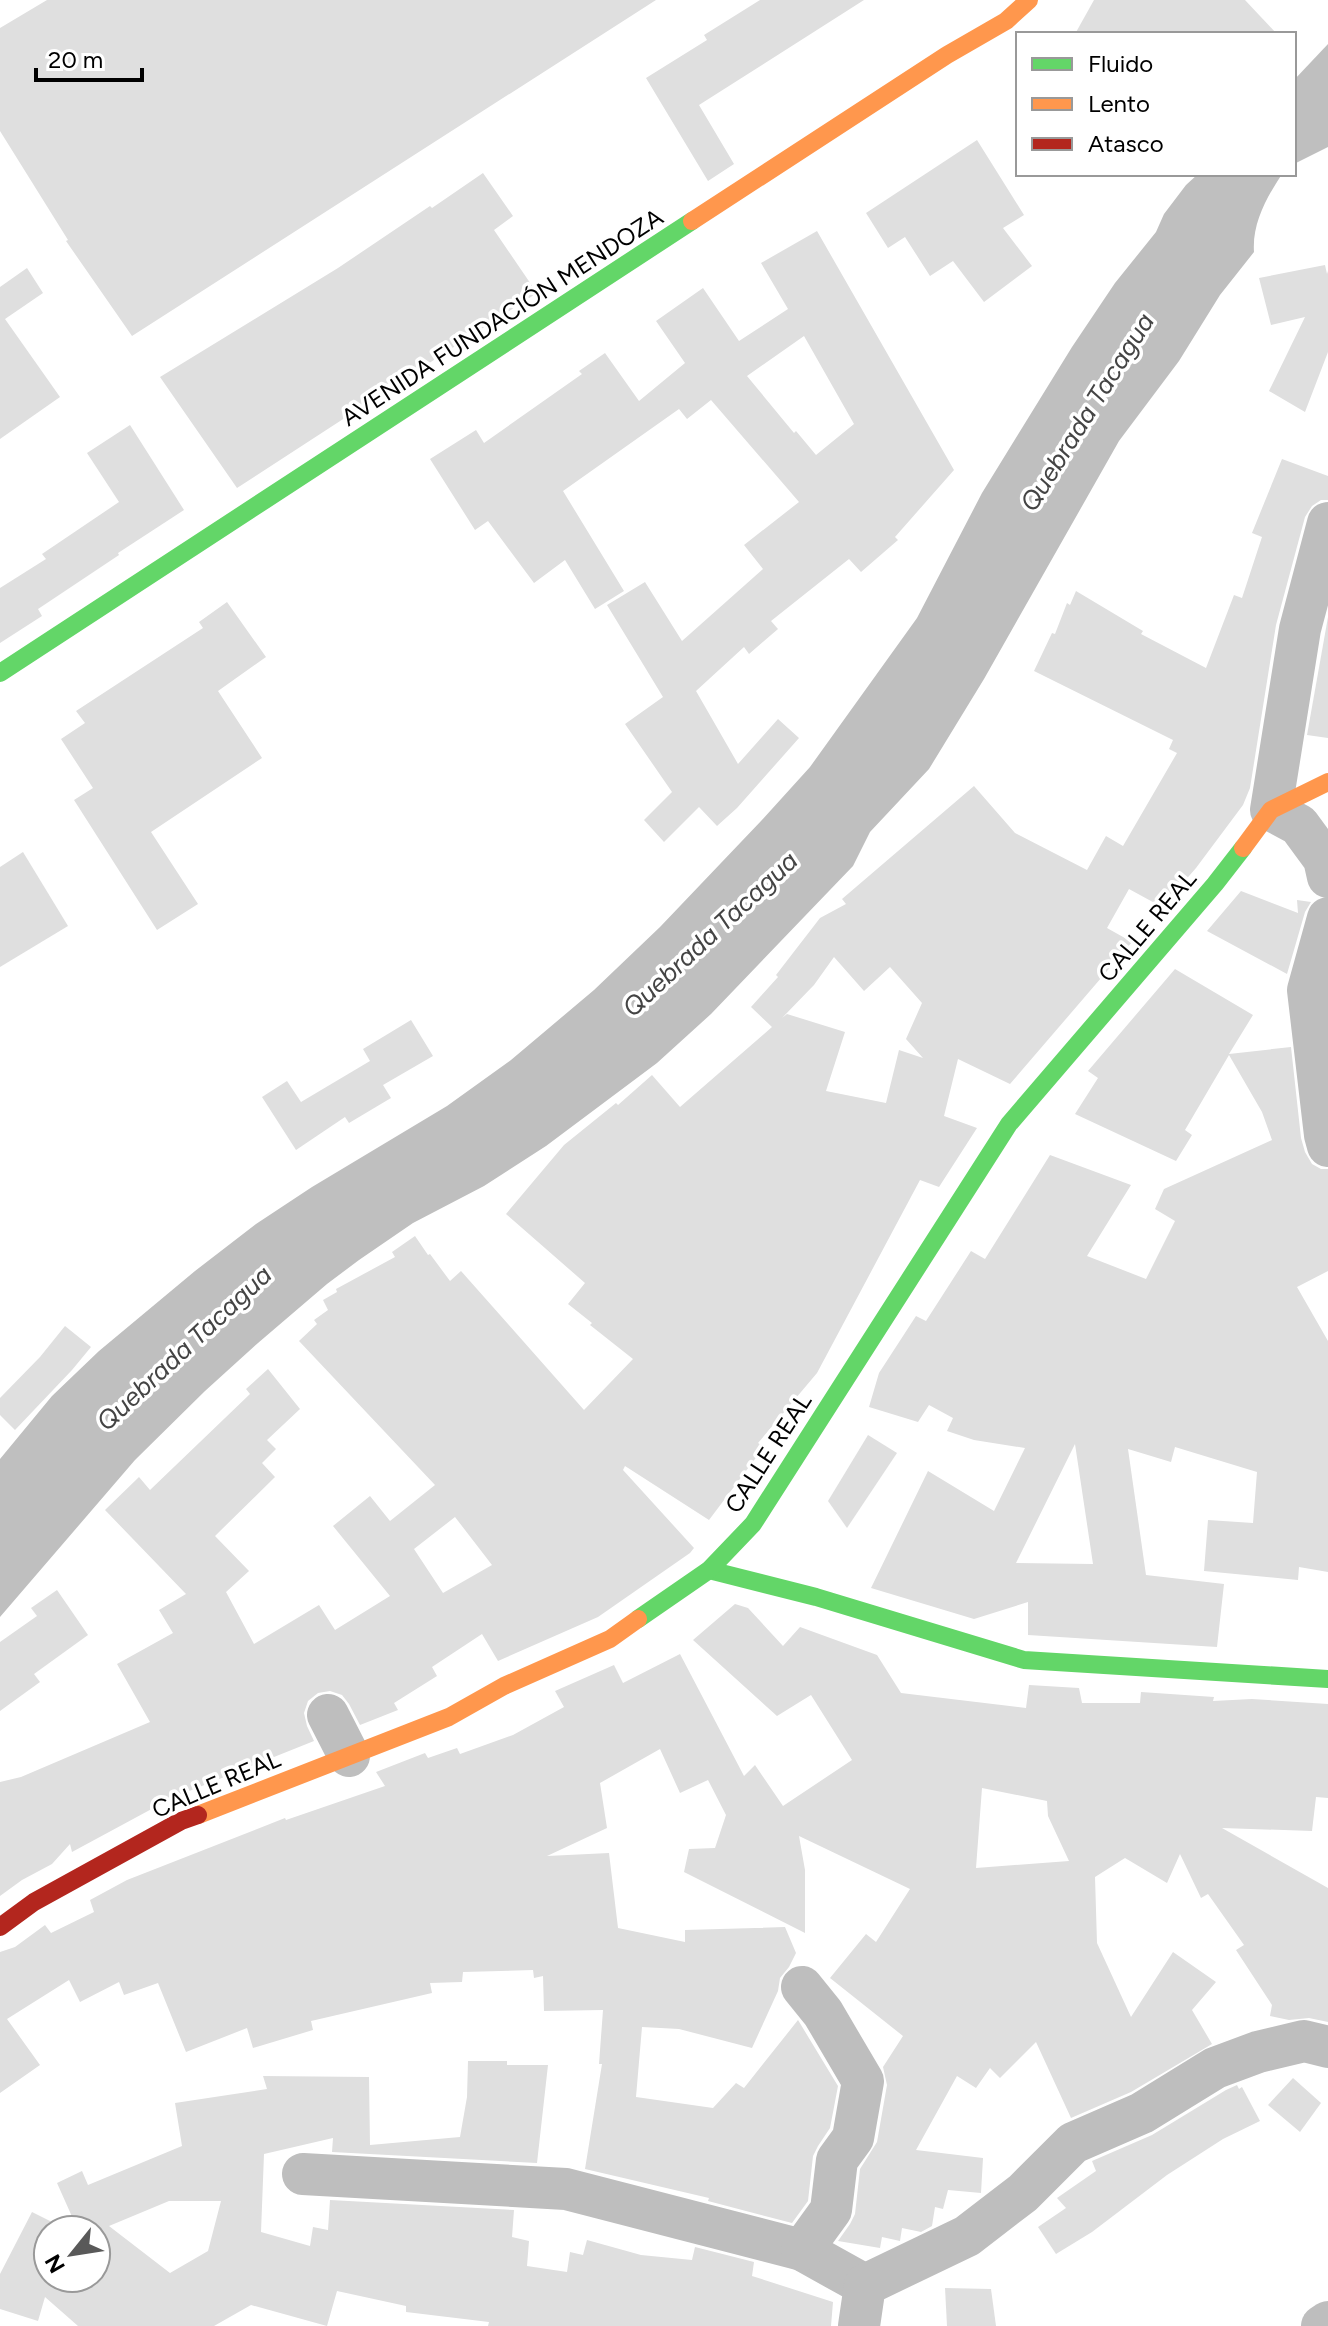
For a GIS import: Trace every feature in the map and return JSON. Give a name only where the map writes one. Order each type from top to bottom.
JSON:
[{"type":"street","name":"AVENIDA FUNDACIÓN MENDOZA","points":[[0,673],[947,55],[1006,21],[1029,0]]},
{"type":"street","points":[[1328,523],[1300,629],[1271,810],[1299,825],[1324,859],[1328,877]]},
{"type":"street","name":"CALLE REAL","points":[[0,1927],[34,1902],[181,1821],[449,1717],[504,1686],[610,1639],[709,1570],[753,1524],[1009,1124],[1215,884],[1271,810],[1328,782]]},
{"type":"street","points":[[1328,918],[1308,990],[1328,1146]]},
{"type":"street","points":[[709,1570],[816,1597],[1024,1660],[1328,1679]]},
{"type":"street","points":[[328,1715],[349,1756]]},
{"type":"street","points":[[802,1987],[823,2013],[863,2081],[853,2138],[837,2160],[831,2210],[802,2250]]},
{"type":"street","points":[[865,2285],[967,2236],[1023,2193],[1073,2143],[1142,2113],[1215,2068],[1258,2052],[1304,2041],[1328,2047]]},
{"type":"street","points":[[303,2174],[566,2189],[802,2250],[865,2285]]},
{"type":"street","points":[[859,2326],[865,2285]]},
{"type":"street","points":[[1322,2326],[1328,2322]]},
{"type":"water","points":[[1328,44],[1328,147],[1296,163],[1296,78]]},
{"type":"water","name":"Quebrada Tacagua","points":[[1196,176],[1281,176],[1258,221],[1254,252],[1220,295],[1179,361],[1119,441],[984,679],[929,769],[870,832],[853,866],[711,1014],[657,1063],[546,1146],[484,1186],[413,1223],[359,1260],[258,1343],[135,1460],[0,1617],[0,1459],[52,1396],[99,1351],[256,1224],[447,1106],[511,1060],[594,990],[660,927],[761,821],[810,767],[917,618],[982,493],[1072,347],[1115,283],[1156,232],[1164,214]]},
{"type":"building","points":[[47,0],[656,0],[132,336],[66,241],[0,131],[0,28]]},
{"type":"building","points":[[760,0],[864,0],[699,105],[734,164],[708,181],[646,78],[707,40],[704,35]]},
{"type":"building","points":[[1094,0],[1245,0],[1275,32],[1076,32]]},
{"type":"building","points":[[977,140],[1024,215],[1003,228],[1032,266],[984,302],[953,261],[930,276],[905,237],[888,248],[866,213]]},
{"type":"building","points":[[483,173],[513,216],[494,230],[537,293],[237,488],[160,377],[338,268]]},
{"type":"building","points":[[817,231],[954,470],[895,537],[898,540],[861,572],[849,559],[771,621],[778,629],[749,654],[744,647],[696,691],[738,764],[778,719],[799,738],[717,826],[699,807],[664,842],[644,820],[672,792],[625,724],[663,697],[607,605],[645,582],[682,641],[763,569],[744,545],[799,502],[711,400],[687,419],[679,409],[563,491],[624,591],[595,609],[565,560],[534,583],[488,521],[475,530],[430,459],[476,430],[484,443],[582,374],[579,371],[605,353],[639,401],[685,363],[656,321],[703,288],[739,341],[788,309],[761,263]],"holes":[[[804,336],[854,424],[816,455],[747,376]]]},
{"type":"building","points":[[1325,265],[1327,274],[1328,271],[1328,352],[1305,412],[1269,391],[1305,317],[1271,325],[1259,278]]},
{"type":"building","points":[[27,268],[43,293],[5,319],[60,397],[0,439],[0,287]]},
{"type":"building","points":[[130,425],[184,510],[38,609],[42,616],[0,643],[0,588],[46,559],[42,554],[119,502],[87,453]]},
{"type":"building","points":[[1282,459],[1328,476],[1328,500],[1321,500],[1312,506],[1305,517],[1276,625],[1250,788],[1243,805],[1162,907],[1129,889],[1107,928],[1132,942],[1010,1084],[958,1059],[944,1116],[977,1128],[939,1187],[920,1180],[817,1373],[758,1443],[764,1447],[709,1520],[625,1466],[623,1470],[694,1548],[690,1553],[598,1617],[498,1661],[482,1634],[432,1667],[437,1676],[394,1703],[398,1710],[360,1725],[342,1695],[330,1691],[318,1693],[308,1701],[304,1713],[314,1741],[172,1798],[72,1852],[70,1844],[52,1864],[0,1896],[0,1782],[21,1777],[150,1722],[117,1664],[173,1633],[159,1610],[186,1594],[105,1510],[139,1477],[150,1490],[250,1394],[246,1389],[268,1369],[300,1409],[267,1440],[276,1449],[262,1463],[275,1477],[215,1536],[249,1571],[226,1592],[254,1644],[319,1605],[335,1630],[390,1596],[333,1526],[370,1496],[390,1521],[435,1485],[299,1341],[317,1324],[314,1320],[328,1310],[323,1300],[337,1292],[336,1289],[395,1257],[392,1252],[415,1236],[450,1281],[461,1271],[584,1410],[633,1359],[568,1304],[585,1283],[506,1214],[564,1145],[652,1075],[680,1107],[772,1027],[751,1007],[778,977],[776,975],[820,918],[846,904],[842,899],[974,786],[1015,833],[1087,870],[1106,836],[1123,846],[1177,753],[1169,749],[1173,740],[1034,671],[1076,591],[1143,631],[1141,634],[1206,668],[1234,595],[1242,598],[1262,537],[1252,533]],"holes":[[[834,957],[864,991],[890,967],[922,1003],[906,1039],[923,1058],[899,1050],[886,1103],[826,1091],[845,1032],[787,1014],[782,1018],[814,985]],[[455,1517],[492,1565],[443,1593],[414,1549]]]},
{"type":"building","points":[[227,602],[266,657],[218,691],[262,758],[151,832],[198,904],[157,930],[74,800],[93,788],[61,739],[85,723],[76,711],[203,628],[199,622]]},
{"type":"building","points":[[1328,617],[1328,738],[1307,735]]},
{"type":"building","points":[[23,852],[68,926],[0,967],[0,867]]},
{"type":"building","points":[[1241,891],[1298,913],[1297,900],[1311,902],[1305,912],[1287,974],[1207,931]]},
{"type":"building","points":[[1175,969],[1253,1015],[1229,1054],[1291,1047],[1305,1152],[1312,1164],[1328,1169],[1328,1271],[1297,1287],[1328,1341],[1328,1572],[1299,1567],[1298,1580],[1204,1571],[1208,1520],[1253,1523],[1257,1472],[1175,1447],[1171,1462],[1128,1449],[1146,1575],[1224,1584],[1217,1647],[1028,1635],[1028,1602],[974,1619],[871,1588],[928,1471],[994,1511],[1025,1448],[974,1440],[947,1431],[953,1418],[929,1405],[918,1422],[869,1407],[879,1373],[916,1316],[926,1321],[971,1251],[985,1259],[1050,1155],[1131,1185],[1087,1256],[1146,1279],[1175,1221],[1155,1209],[1164,1189],[1272,1140],[1262,1112],[1229,1055],[1185,1130],[1192,1135],[1176,1161],[1075,1114],[1098,1078],[1088,1071]],"holes":[[[1075,1444],[1093,1564],[1016,1563]]]},
{"type":"building","points":[[411,1020],[433,1056],[383,1085],[391,1098],[349,1123],[345,1117],[296,1150],[262,1097],[287,1081],[301,1102],[370,1061],[363,1049]]},
{"type":"building","points":[[65,1326],[91,1347],[15,1430],[0,1415],[0,1398]]},
{"type":"building","points":[[868,1435],[897,1453],[847,1528],[828,1501]]},
{"type":"building","points":[[57,1590],[88,1635],[34,1674],[40,1682],[0,1711],[0,1642],[37,1616],[31,1608]]},
{"type":"building","points":[[735,1604],[748,1608],[783,1646],[800,1627],[877,1655],[901,1693],[1026,1708],[1029,1685],[1079,1688],[1082,1703],[1140,1703],[1141,1692],[1214,1697],[1213,1701],[1252,1699],[1328,1704],[1328,1798],[1316,1797],[1312,1831],[1222,1828],[1328,1888],[1328,2022],[1270,2016],[1272,2005],[1236,1950],[1244,1945],[1208,1894],[1201,1898],[1180,1854],[1167,1883],[1125,1858],[1095,1877],[1097,1943],[1131,2017],[1173,1952],[1216,1982],[1192,2010],[1212,2044],[1131,2092],[1071,2118],[1036,2042],[1000,2078],[990,2068],[976,2088],[957,2076],[916,2150],[983,2158],[981,2193],[948,2190],[943,2209],[935,2207],[932,2226],[921,2232],[902,2228],[900,2241],[882,2237],[880,2248],[838,2241],[855,2214],[860,2169],[877,2142],[887,2085],[883,2067],[903,2036],[830,1978],[866,1934],[876,1942],[910,1889],[799,1836],[805,1870],[805,1933],[684,1872],[689,1849],[715,1848],[726,1815],[708,1780],[680,1793],[660,1749],[600,1783],[607,1828],[547,1856],[609,1853],[618,1928],[685,1942],[685,1930],[785,1927],[796,1953],[780,1978],[778,1991],[752,2048],[679,2029],[642,2027],[636,2097],[713,2108],[736,2083],[744,2088],[798,2020],[838,2086],[830,2128],[813,2156],[808,2201],[792,2223],[708,2201],[709,2198],[585,2169],[602,2064],[599,2064],[603,2010],[544,2011],[543,1976],[534,1978],[533,1970],[463,1972],[462,1982],[430,1983],[432,1993],[311,2021],[313,2030],[253,2048],[247,2028],[186,2052],[158,1983],[124,1995],[119,1982],[80,2002],[69,1980],[7,2019],[40,2065],[0,2093],[0,1952],[15,1947],[45,1925],[51,1933],[94,1912],[90,1900],[127,1880],[285,1818],[385,1786],[376,1772],[425,1753],[428,1758],[457,1748],[460,1754],[513,1735],[564,1707],[555,1691],[614,1665],[623,1683],[680,1654],[744,1776],[755,1765],[783,1806],[852,1760],[811,1695],[777,1716],[693,1640]],"holes":[[[982,1788],[1047,1801],[1048,1816],[1069,1861],[976,1868]]]},
{"type":"building","points":[[468,2061],[548,2065],[537,2163],[332,2152],[333,2138],[264,2154],[261,2232],[310,2246],[313,2227],[328,2230],[330,2200],[514,2210],[512,2237],[529,2241],[527,2266],[567,2272],[570,2252],[583,2255],[587,2240],[641,2255],[692,2260],[695,2247],[754,2262],[752,2276],[833,2302],[831,2326],[488,2326],[489,2322],[406,2312],[406,2306],[337,2291],[327,2326],[251,2305],[214,2326],[78,2326],[45,2297],[38,2321],[0,2309],[0,2274],[32,2212],[36,2214],[32,2214],[32,2294],[112,2294],[112,2228],[170,2273],[208,2251],[221,2201],[169,2201],[112,2225],[112,2214],[71,2214],[57,2183],[82,2171],[88,2185],[182,2146],[175,2103],[267,2089],[263,2076],[369,2077],[370,2145],[460,2137],[467,2097]]},
{"type":"building","points":[[1293,2078],[1321,2103],[1300,2132],[1268,2105]]},
{"type":"building","points":[[1237,2085],[1239,2089],[1242,2087],[1260,2121],[1223,2139],[1167,2175],[1092,2232],[1056,2254],[1038,2227],[1066,2208],[1057,2198],[1096,2171],[1092,2161],[1152,2135]]},
{"type":"building","points":[[945,2288],[991,2289],[996,2326],[947,2326]]},
{"type":"traffic: fast","points":[[0,673],[692,221]]},
{"type":"traffic: fast","points":[[638,1619],[709,1570],[753,1524],[1009,1124],[1243,848]]},
{"type":"traffic: fast","points":[[709,1570],[816,1597],[1024,1660],[1328,1679]]},
{"type":"traffic: slow","points":[[692,221],[947,55],[1006,21],[1029,0]]},
{"type":"traffic: slow","points":[[1243,848],[1271,810],[1328,782]]},
{"type":"traffic: slow","points":[[198,1815],[449,1717],[504,1686],[610,1639],[638,1619]]},
{"type":"traffic: jam","points":[[0,1927],[34,1902],[181,1821],[198,1815]]}]
